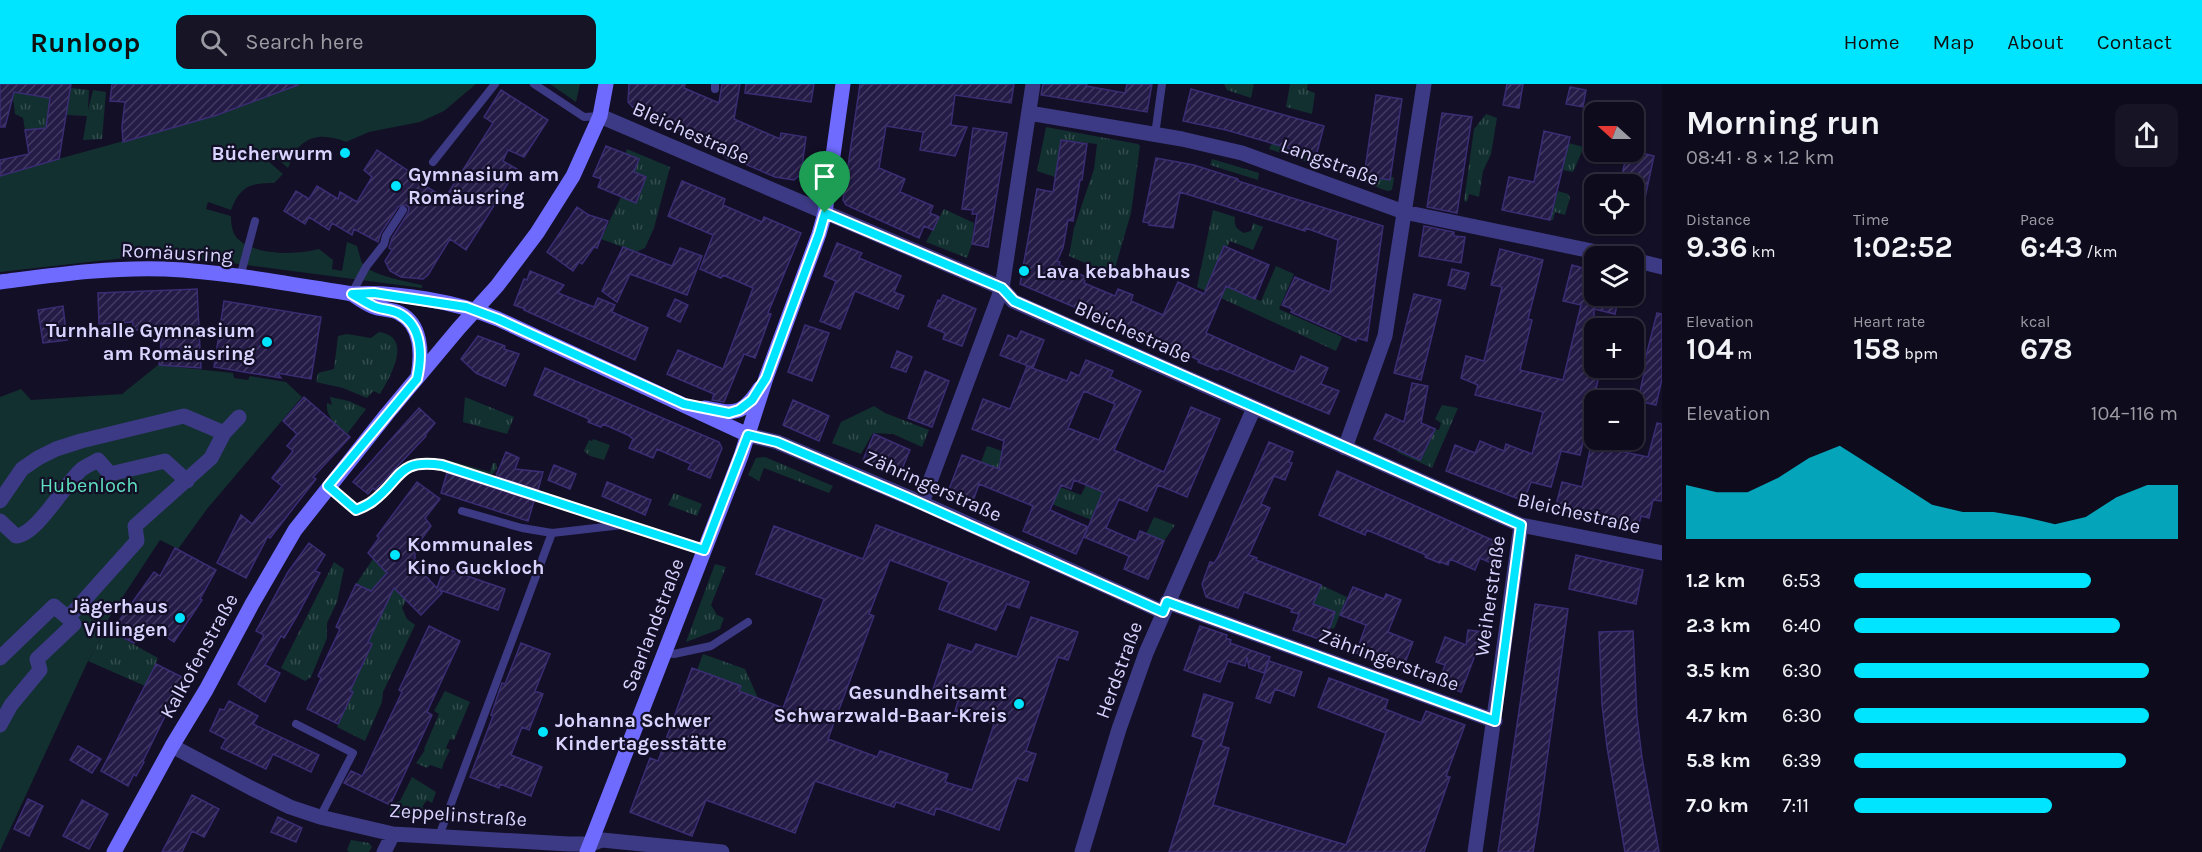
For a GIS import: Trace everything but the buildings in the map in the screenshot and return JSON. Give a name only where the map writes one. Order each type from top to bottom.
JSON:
[{"type":"main road","points":[[476,310],[537,233],[573,176],[600,116],[606,84]]},
{"type":"main road","points":[[766,378],[825,213],[843,84]]},
{"type":"main road","name":"Romäusring","points":[[0,282],[100,270],[197,271],[352,294],[374,293],[457,305],[476,310]]},
{"type":"main road","name":"Romäusring","points":[[352,294],[373,306],[399,313],[413,326],[420,344],[421,360],[417,379]]},
{"type":"main road","name":"Kalkofenstraße","points":[[114,852],[295,530],[328,486],[476,310]]},
{"type":"main road","name":"Zähringerstraße","points":[[476,310],[748,435]]},
{"type":"main road","name":"Zähringerstraße","points":[[684,404],[729,413],[739,410],[752,400],[766,378]]},
{"type":"main road","name":"Saarlandstraße","points":[[589,848],[748,435],[766,378]]},
{"type":"street","points":[[922,503],[1002,288],[1033,84]]},
{"type":"street","points":[[1345,448],[1385,336],[1424,84]]},
{"type":"street","name":"Langstraße","points":[[1029,113],[1242,153],[1404,212],[1584,249]]},
{"type":"street","name":"Bleichestraße","points":[[600,116],[1002,288],[1014,301],[1521,525],[1662,553]]},
{"type":"street","points":[[1644,262],[1662,267]]},
{"type":"street","name":"Herdstraße","points":[[1082,852],[1119,729],[1165,607],[1254,408]]},
{"type":"street","points":[[0,501],[22,469],[56,449],[81,441],[184,416],[224,433]]},
{"type":"street","points":[[68,618],[137,541],[135,526],[211,458],[224,433],[238,417]]},
{"type":"street","name":"Zähringerstraße","points":[[748,435],[777,442],[1165,607],[1495,721]]},
{"type":"street","points":[[0,521],[16,536],[22,535],[36,524],[82,469],[98,460],[110,474],[165,461],[187,481]]},
{"type":"street","name":"Weiherstraße","points":[[1475,852],[1521,525]]},
{"type":"street","points":[[0,658],[54,606],[74,624],[37,659],[40,669],[11,705],[0,725]]},
{"type":"street","name":"Zeppelinstraße","points":[[172,746],[290,807],[393,834],[589,848],[602,840],[722,852]]},
{"type":"street","points":[[384,852],[393,834]]},
{"type":"lane","points":[[433,162],[495,84]]},
{"type":"lane","points":[[534,84],[584,117],[600,116]]},
{"type":"lane","points":[[1155,135],[1162,84]]},
{"type":"lane","points":[[352,294],[366,267],[384,244],[386,236],[403,210]]},
{"type":"lane","points":[[240,277],[255,221]]},
{"type":"lane","points":[[328,486],[356,510],[373,502],[407,467],[418,463],[442,465],[704,550]]},
{"type":"lane","points":[[462,511],[522,528],[552,533],[626,525]]},
{"type":"lane","points":[[439,836],[552,533]]},
{"type":"lane","points":[[664,653],[674,654],[711,646],[748,622]]},
{"type":"lane","points":[[296,724],[353,753],[320,816]]},
{"type":"green space","points":[[300,84],[476,84],[444,111],[420,122],[369,132],[346,142],[328,137],[311,139],[298,148],[288,168],[266,149],[261,155],[283,174],[274,183],[252,185],[246,188],[238,196],[231,210],[208,202],[206,209],[231,216],[235,236],[254,248],[288,253],[319,249],[333,260],[332,269],[342,271],[347,242],[357,246],[362,262],[373,272],[422,285],[422,288],[177,256],[143,256],[0,272],[0,175],[207,118]]},
{"type":"green space","points":[[550,84],[580,84],[576,102]]},
{"type":"green space","points":[[1224,84],[1254,84],[1251,98],[1227,90]]},
{"type":"green space","points":[[1290,84],[1308,84],[1307,90],[1315,93],[1312,114],[1286,107]]},
{"type":"green space","points":[[16,87],[30,90],[29,95],[50,97],[46,128],[25,130],[23,118],[15,114],[13,98]]},
{"type":"green space","points":[[71,88],[89,90],[88,110],[93,90],[106,92],[102,139],[83,140],[87,116],[66,115]]},
{"type":"green space","points":[[1486,114],[1497,118],[1491,154],[1483,171],[1479,197],[1469,194],[1467,202],[1464,201],[1474,129]]},
{"type":"green space","points":[[1046,127],[1140,146],[1131,213],[1113,275],[1069,256],[1074,228],[1094,169],[1097,144],[1061,140],[1055,177],[1037,171]]},
{"type":"green space","points":[[1272,143],[1313,155],[1312,164],[1269,149]]},
{"type":"green space","points":[[1568,143],[1584,147],[1573,172],[1563,170]]},
{"type":"green space","points":[[627,149],[670,167],[654,228],[645,248],[636,252],[601,239],[621,197],[636,203],[646,177],[634,172],[639,159],[625,154]]},
{"type":"green space","points":[[1212,159],[1259,173],[1258,180],[1210,165]]},
{"type":"green space","points":[[1364,176],[1390,180],[1390,176],[1394,178],[1392,190],[1387,191],[1363,182]]},
{"type":"green space","points":[[1558,191],[1568,194],[1570,198],[1565,215],[1555,212],[1553,220],[1550,220]]},
{"type":"green space","points":[[944,209],[974,223],[972,244],[967,258],[926,242]]},
{"type":"green space","points":[[1213,210],[1235,217],[1236,227],[1244,233],[1251,231],[1253,223],[1263,227],[1253,250],[1230,241],[1227,247],[1224,246],[1210,280],[1261,301],[1276,266],[1294,274],[1279,309],[1342,337],[1336,351],[1197,287]]},
{"type":"green space","points":[[379,332],[390,335],[397,349],[393,368],[380,394],[373,391],[367,398],[343,388],[316,382],[318,373],[334,369],[338,336],[347,334],[371,338]]},
{"type":"green space","name":"Hubenloch","points":[[158,365],[233,373],[234,378],[248,380],[250,376],[286,382],[302,397],[207,509],[178,549],[160,540],[103,627],[106,629],[88,661],[0,851],[0,397],[21,389],[31,400],[122,394]]},
{"type":"green space","points":[[330,397],[349,401],[366,409],[347,434],[332,420],[328,412],[327,403],[332,405]]},
{"type":"green space","points":[[465,397],[514,417],[507,434],[463,422]]},
{"type":"green space","points":[[1442,405],[1458,408],[1432,468],[1397,452],[1398,450],[1421,460],[1435,429],[1439,430],[1441,423],[1435,419]]},
{"type":"green space","points":[[874,406],[885,413],[929,430],[922,447],[893,434],[873,433],[861,454],[832,443],[841,422]]},
{"type":"green space","points":[[593,439],[610,445],[604,460],[590,456],[584,451],[589,440]]},
{"type":"green space","points":[[987,446],[1002,451],[1000,460],[1013,463],[995,478],[997,468],[981,462]]},
{"type":"green space","points":[[765,457],[833,486],[829,493],[764,468],[759,481],[748,475],[756,458]]},
{"type":"green space","points":[[440,458],[490,472],[493,463],[496,463],[497,468],[491,476]]},
{"type":"green space","points":[[1086,485],[1103,492],[1094,521],[1052,504],[1060,487],[1081,495]]},
{"type":"green space","points":[[674,493],[702,504],[697,516],[668,505]]},
{"type":"green space","points":[[1154,517],[1175,525],[1164,541],[1146,534]]},
{"type":"green space","points":[[373,559],[387,573],[384,578],[406,600],[402,608],[407,619],[415,625],[383,692],[382,702],[365,741],[337,727],[353,693],[350,691],[372,644],[368,642],[388,599],[356,584]]},
{"type":"green space","points":[[334,562],[344,569],[337,602],[327,623],[327,638],[311,677],[305,681],[281,668]]},
{"type":"green space","points":[[715,564],[726,567],[711,605],[717,615],[724,618],[720,629],[686,642]]},
{"type":"green space","points":[[1321,585],[1347,597],[1334,629],[1324,625],[1313,604]]},
{"type":"green space","points":[[106,629],[158,658],[145,686],[88,661]]},
{"type":"green space","points":[[703,654],[745,669],[758,698],[739,691],[741,686],[697,670]]},
{"type":"green space","points":[[445,691],[470,702],[454,740],[450,739],[446,748],[450,750],[442,769],[430,765],[427,768],[416,763],[425,750],[439,714],[434,711]]},
{"type":"green space","points":[[412,777],[436,792],[432,803],[427,800],[422,807],[428,810],[422,818],[388,817],[392,804],[400,801]]},
{"type":"green space","points":[[351,840],[369,843],[372,847],[369,852],[349,852],[347,850]]},
{"type":"place","name":"Bücherwurm","points":[[345,153]]},
{"type":"place","name":"Gymnasium am Romäusring","points":[[396,186]]},
{"type":"place","name":"Lava kebabhaus","points":[[1024,271]]},
{"type":"place","name":"Turnhalle Gymnasium am Romäusring","points":[[267,342]]},
{"type":"place","name":"Kommunales Kino Guckloch","points":[[395,555]]},
{"type":"place","name":"Jägerhaus Villingen","points":[[180,618]]},
{"type":"place","name":"Gesundheitsamt Schwarzwald-Baar-Kreis","points":[[1019,704]]},
{"type":"place","name":"Johanna Schwer Kindertagesstätte","points":[[543,732]]},
{"type":"route","points":[[825,213],[1002,288],[1014,301],[1521,525],[1495,721],[1167,602],[1163,612],[906,497],[777,442],[748,435],[704,550],[442,465],[418,463],[407,467],[373,502],[356,510],[328,486],[417,379],[421,360],[420,344],[408,320],[399,313],[373,306],[352,294],[374,293],[457,305],[476,310],[684,404],[729,413],[739,410],[752,400],[766,378],[825,213]]}]
